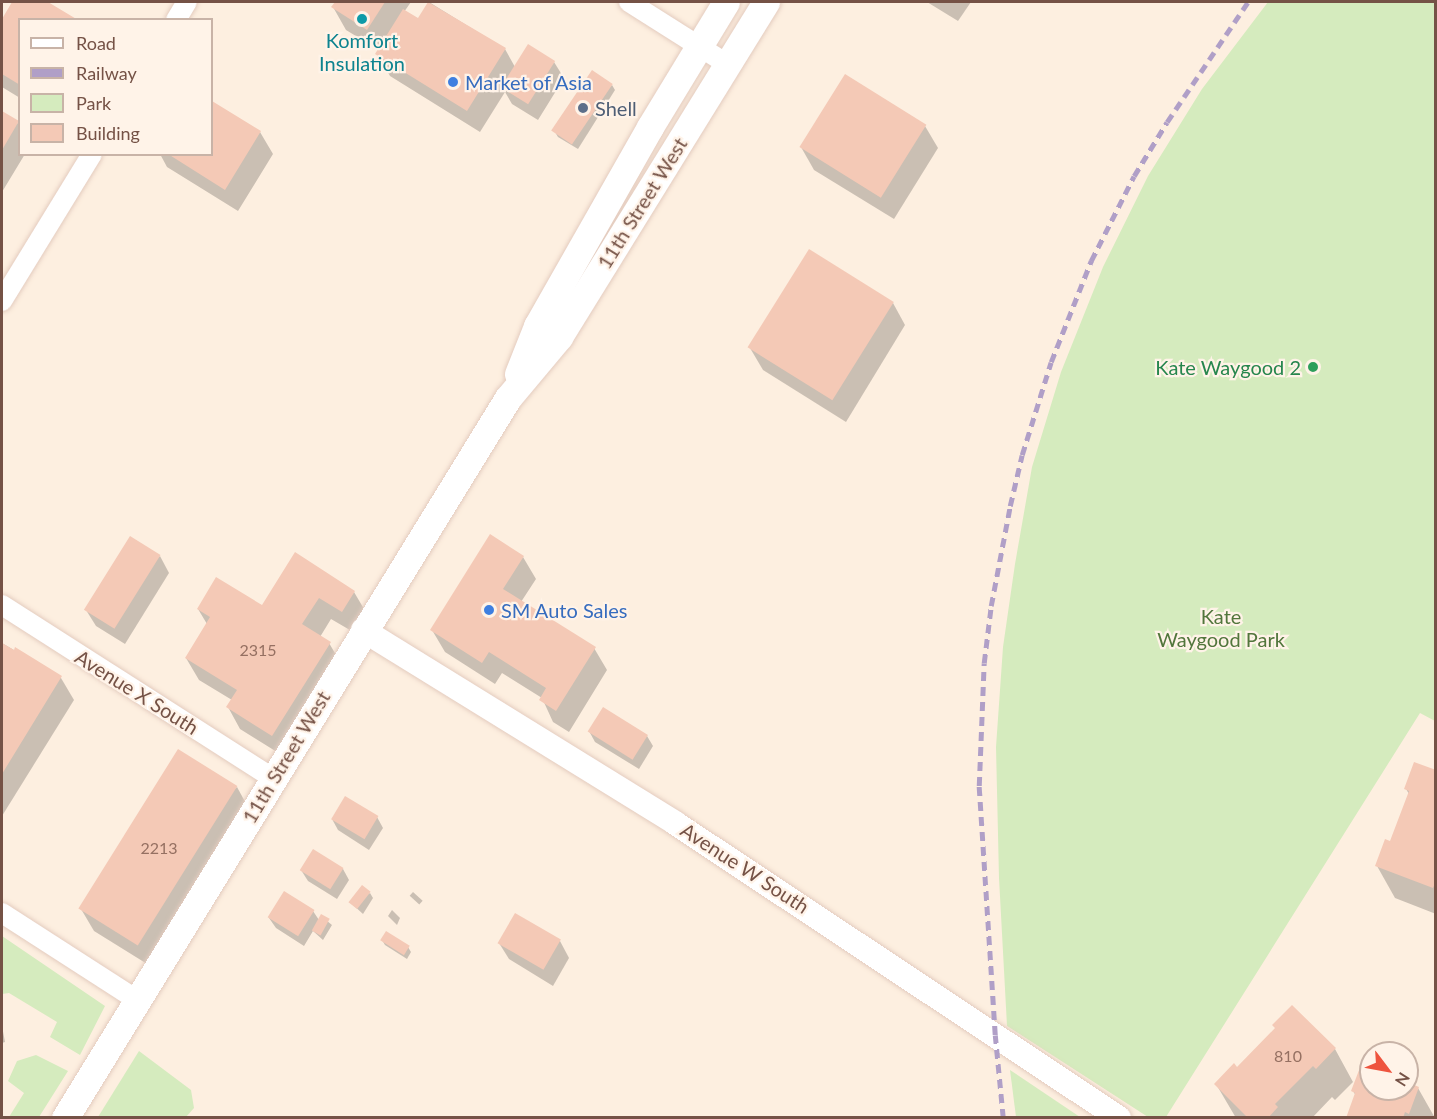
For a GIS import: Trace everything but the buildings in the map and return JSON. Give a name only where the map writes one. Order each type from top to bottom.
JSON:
[{"type":"main road","name":"11th Street West","points":[[508,398],[537,326],[726,2]]},
{"type":"main road","name":"11th Street West","points":[[65,1118],[363,630],[508,398],[559,336],[766,2]]},
{"type":"street","points":[[177,18],[187,2]]},
{"type":"street","points":[[629,2],[727,64]]},
{"type":"street","points":[[2,301],[91,156]]},
{"type":"street","name":"Avenue X South","points":[[2,605],[273,778]]},
{"type":"street","name":"Avenue W South","points":[[363,630],[675,823],[1119,1118]]},
{"type":"street","points":[[2,914],[137,1000]]},
{"type":"green space","name":"Kate Waygood Park","points":[[1268,2],[1435,2],[1435,721],[1420,713],[1166,1117],[1148,1117],[1007,1026],[999,878],[996,747],[1003,647],[1032,467],[1061,372],[1103,267],[1148,176],[1202,89]]},
{"type":"green space","points":[[2,936],[105,1006],[80,1055],[50,1037],[57,1022],[9,993],[2,994]]},
{"type":"green space","points":[[139,1051],[191,1090],[194,1108],[186,1117],[98,1117]]},
{"type":"green space","points":[[36,1055],[68,1071],[39,1117],[9,1117],[24,1093],[8,1081],[17,1061]]},
{"type":"green space","points":[[1010,1070],[1080,1117],[1016,1117]]},
{"type":"railway","points":[[1003,1118],[995,1035],[979,786],[984,663],[991,606],[1010,506],[1022,455],[1051,362],[1091,261],[1134,176],[1167,122],[1248,2]]},
{"type":"place","name":"Komfort Insulation","points":[[362,19]]},
{"type":"place","name":"Market of Asia","points":[[453,82]]},
{"type":"place","name":"Shell","points":[[583,108]]},
{"type":"place","name":"Kate Waygood 2","points":[[1313,367]]},
{"type":"place","name":"SM Auto Sales","points":[[489,610]]}]
